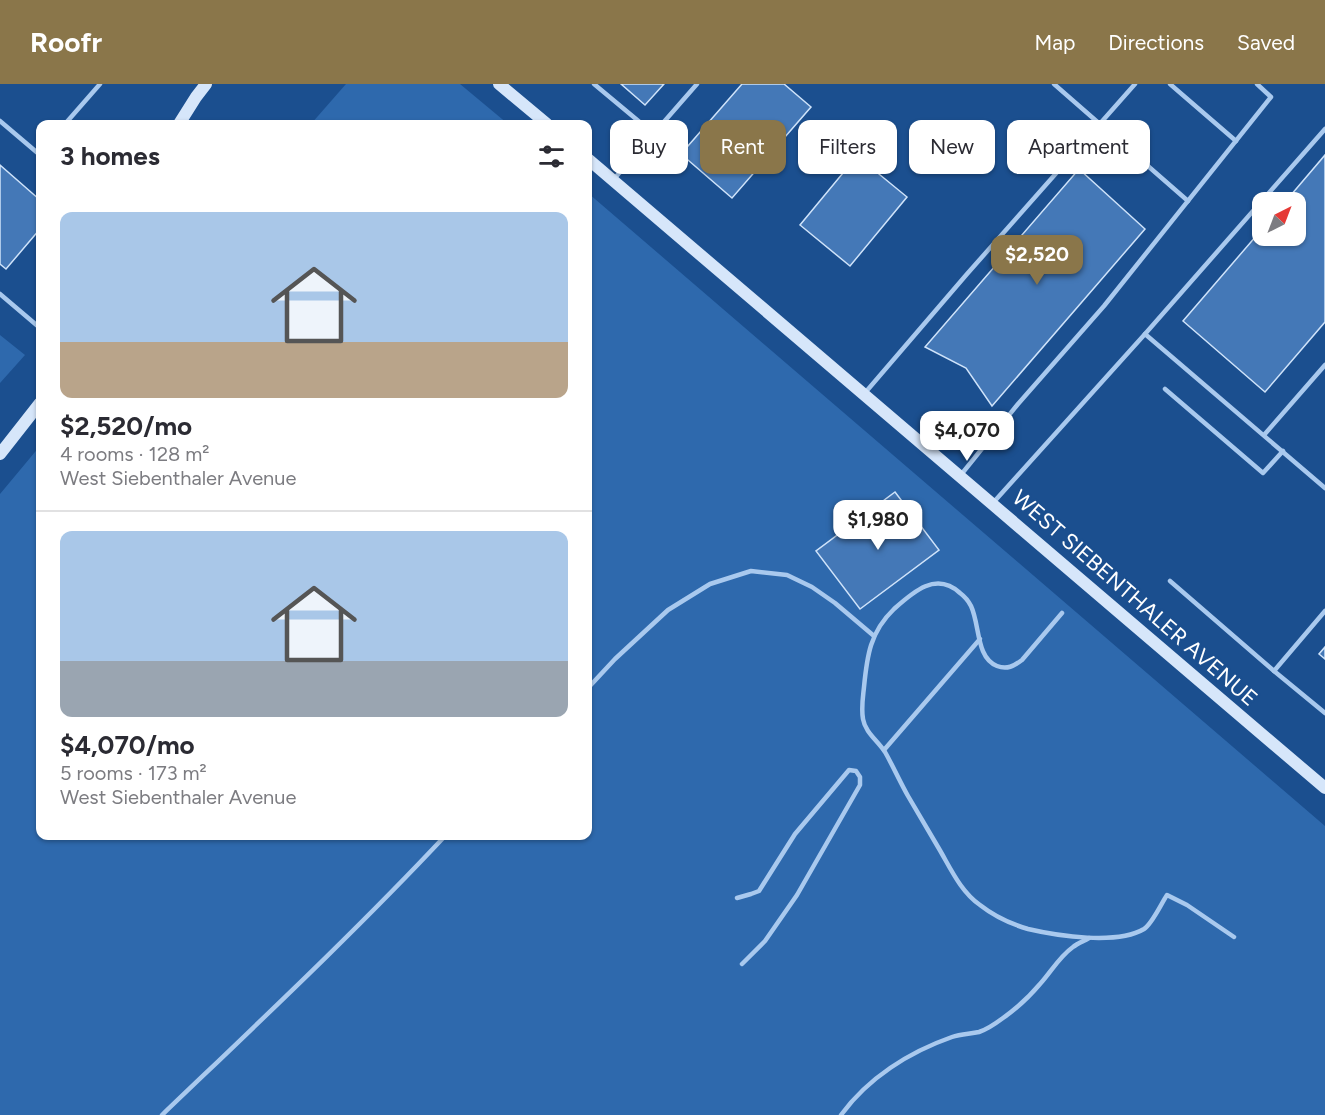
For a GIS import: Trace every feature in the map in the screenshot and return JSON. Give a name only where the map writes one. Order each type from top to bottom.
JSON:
[{"type":"main road","points":[[182,120],[206,84]]},
{"type":"main road","points":[[501,84],[542,120]]},
{"type":"main road","name":"WEST SIEBENTHALER AVENUE","points":[[592,163],[1325,788]]},
{"type":"main road","points":[[0,454],[36,409]]},
{"type":"lane","points":[[68,120],[100,84]]},
{"type":"lane","points":[[594,84],[637,120]]},
{"type":"lane","points":[[666,120],[697,84]]},
{"type":"lane","points":[[1054,84],[1094,120]]},
{"type":"lane","points":[[1103,120],[1135,84]]},
{"type":"lane","points":[[1170,84],[1236,141]]},
{"type":"lane","points":[[960,476],[1018,404],[1104,306],[1271,97],[1257,84]]},
{"type":"lane","points":[[0,121],[36,151]]},
{"type":"lane","points":[[992,504],[1325,129]]},
{"type":"lane","points":[[1150,168],[1188,201]]},
{"type":"lane","points":[[613,181],[619,174]]},
{"type":"lane","points":[[864,394],[1055,174]]},
{"type":"lane","points":[[0,294],[36,325]]},
{"type":"lane","points":[[1145,334],[1325,488]]},
{"type":"lane","points":[[1264,435],[1325,365]]},
{"type":"lane","points":[[1165,389],[1263,473],[1282,451]]},
{"type":"lane","points":[[592,684],[668,610],[710,584],[751,571],[787,575],[812,587],[874,636]]},
{"type":"lane","points":[[1170,581],[1325,713]]},
{"type":"lane","points":[[1062,613],[1022,660],[1014,666],[1002,668],[991,664],[982,652],[971,606],[953,587],[943,583],[922,587],[892,611],[874,636],[867,657],[862,706],[863,721],[868,732],[884,750],[909,798],[966,893],[1002,919],[1027,928],[1059,934],[1102,938],[1131,934],[1146,928],[1167,895],[1187,905],[1234,937]]},
{"type":"lane","points":[[1274,671],[1325,610]]},
{"type":"lane","points":[[884,750],[980,639]]},
{"type":"lane","points":[[737,898],[759,891],[795,834],[849,770],[856,771],[860,777],[860,785],[797,895],[765,941],[742,964]]},
{"type":"lane","points":[[162,1115],[320,965],[442,840]]},
{"type":"lane","points":[[841,1115],[859,1093],[902,1060],[954,1037],[989,1028],[1040,984],[1073,946],[1092,937]]},
{"type":"shaded area","points":[[346,84],[460,84],[503,120],[314,120]]},
{"type":"shaded area","points":[[592,196],[1325,826],[1325,1115],[0,1115],[0,494],[36,451],[36,840],[592,840]]},
{"type":"shaded area","points":[[0,335],[25,355],[0,383]]},
{"type":"building","points":[[621,84],[664,84],[645,105]]},
{"type":"building","points":[[742,84],[784,84],[811,107],[786,136],[786,120],[711,120]]},
{"type":"building","points":[[700,132],[700,170],[688,160],[688,146]]},
{"type":"building","points":[[1325,155],[1325,322],[1265,392],[1183,321],[1252,241],[1252,246],[1306,246],[1306,192],[1294,192]]},
{"type":"building","points":[[0,165],[36,196],[36,234],[6,269],[0,264]]},
{"type":"building","points":[[704,174],[753,174],[732,198]]},
{"type":"building","points":[[842,174],[879,174],[907,197],[850,266],[800,225]]},
{"type":"building","points":[[1075,174],[1084,174],[1145,229],[992,406],[966,368],[925,347]]},
{"type":"building","points":[[895,492],[939,550],[860,609],[816,551]]},
{"type":"building","points":[[1325,647],[1325,659],[1319,654]]}]
